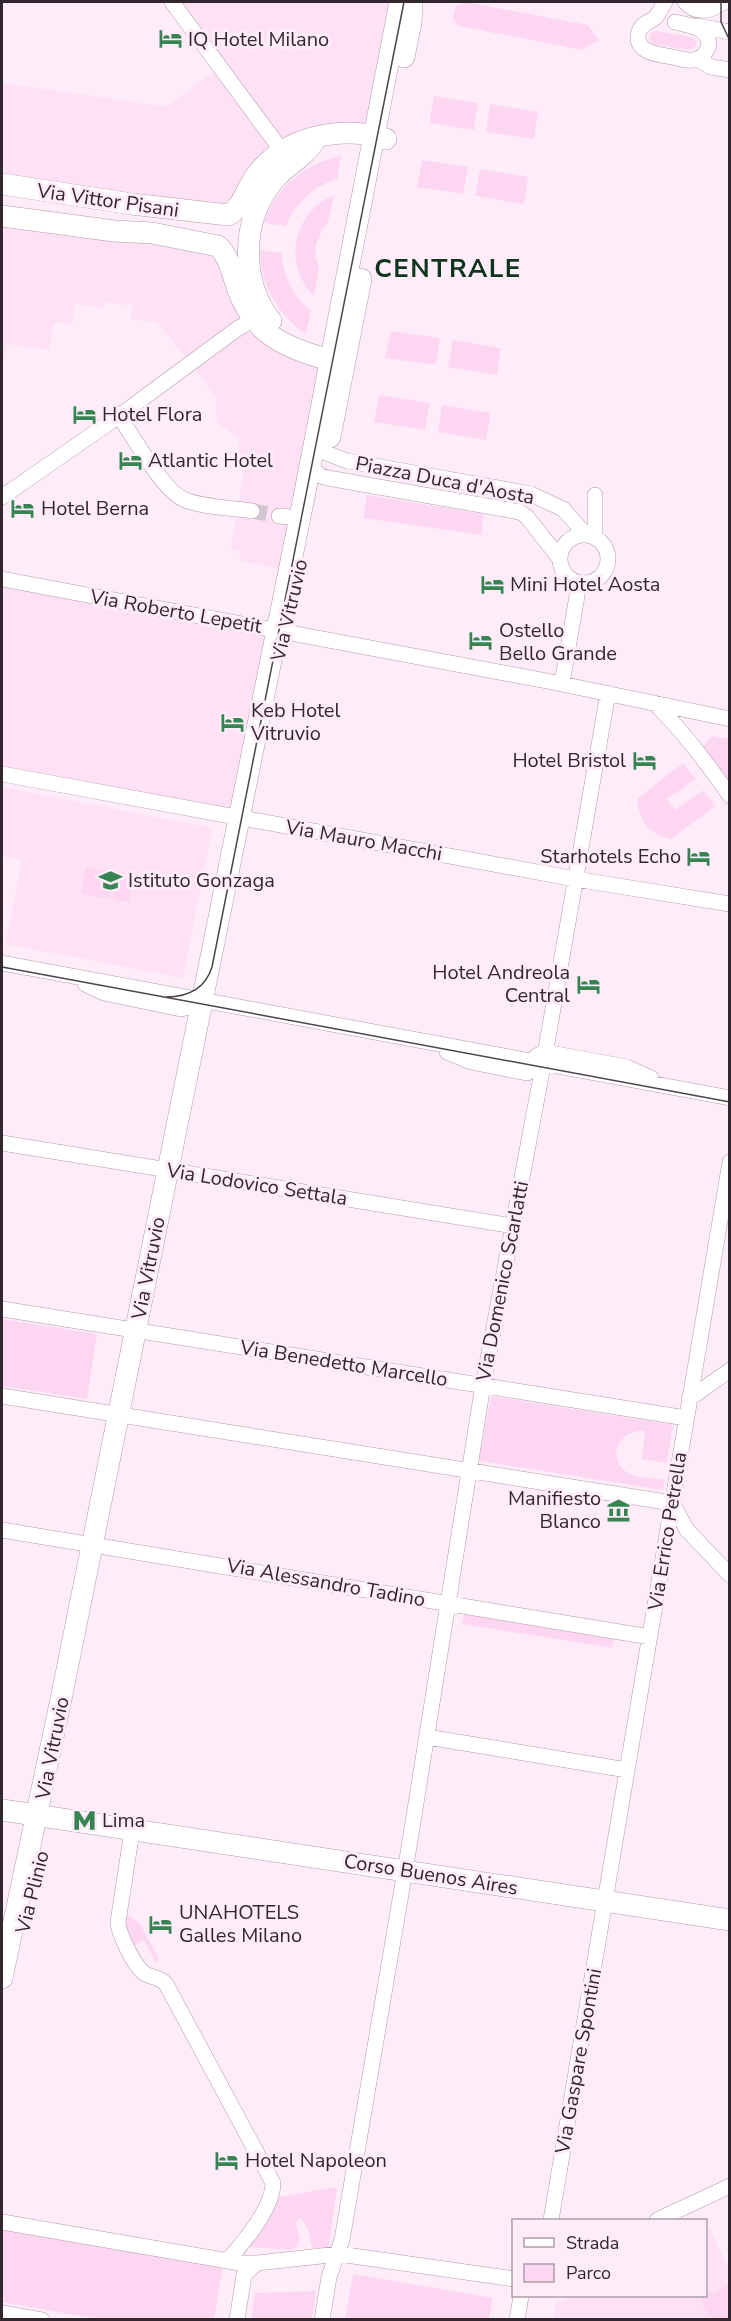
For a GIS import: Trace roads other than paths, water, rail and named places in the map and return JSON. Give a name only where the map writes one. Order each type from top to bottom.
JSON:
[{"type":"street","points":[[172,2],[282,151]]},
{"type":"street","points":[[665,2],[654,18],[640,31],[639,41],[644,49],[664,56],[688,60],[698,59],[711,67],[729,70]]},
{"type":"street","points":[[685,2],[699,11],[712,9],[724,2]]},
{"type":"street","points":[[315,471],[405,11]]},
{"type":"street","points":[[654,18],[729,32]]},
{"type":"street","points":[[675,22],[701,28],[706,34],[709,42],[707,49],[698,59]]},
{"type":"street","points":[[215,245],[229,242],[235,235],[234,223],[222,214],[240,205],[258,173],[282,151],[316,138],[345,133],[381,137]]},
{"type":"street","points":[[315,471],[326,453],[338,356],[323,333],[325,313],[355,162],[360,151],[381,137]]},
{"type":"street","points":[[288,346],[256,294],[249,266],[250,233],[258,205],[272,183],[303,156],[316,138]]},
{"type":"street","name":"Via Vittor Pisani","points":[[2,184],[121,203],[222,214]]},
{"type":"street","name":"Via Vittor Pisani","points":[[2,216],[152,233],[215,245]]},
{"type":"street","points":[[215,245],[226,256],[240,294],[254,319],[269,335],[288,346],[338,356]]},
{"type":"street","points":[[2,497],[254,319]]},
{"type":"street","points":[[118,416],[157,472],[177,495],[192,502],[252,511]]},
{"type":"street","name":"Piazza Duca d'Aosta","points":[[326,453],[347,461],[531,494],[563,508],[590,536]]},
{"type":"street","name":"Piazza Duca d'Aosta","points":[[315,471],[516,510],[524,514],[560,559]]},
{"type":"street","name":"Via Vitruvio","points":[[39,1817],[29,1788],[47,1700],[68,1665],[136,1330],[202,1000],[198,957],[207,904],[213,880],[231,854],[263,698],[279,659],[296,518],[315,471]]},
{"type":"street","points":[[590,536],[596,495]]},
{"type":"street","points":[[576,536],[590,536],[606,549],[609,559],[607,568],[602,576],[593,582],[577,582],[564,573],[560,559],[562,549],[576,536]]},
{"type":"street","name":"Via Roberto Lepetit","points":[[2,579],[562,684],[729,719]]},
{"type":"street","points":[[562,684],[577,596],[577,582]]},
{"type":"street","name":"Via Domenico Scarlatti","points":[[322,2319],[329,2277],[339,2254],[405,1870],[483,1385],[513,1226],[539,1058],[575,879],[608,693]]},
{"type":"street","points":[[654,703],[679,727],[729,796]]},
{"type":"street","name":"Via Mauro Macchi","points":[[2,774],[575,879],[729,903]]},
{"type":"street","points":[[2,963],[429,1043],[471,1062],[526,1073],[539,1058],[627,1067],[664,1086],[729,1098]]},
{"type":"street","name":"Via Lodovico Settala","points":[[2,1143],[513,1226]]},
{"type":"street","name":"Via Errico Petrella","points":[[605,1900],[729,1162]]},
{"type":"street","name":"Via Benedetto Marcello","points":[[2,1308],[686,1418]]},
{"type":"street","points":[[689,1399],[729,1370]]},
{"type":"street","points":[[2,1396],[672,1503],[690,1535],[729,1575]]},
{"type":"street","name":"Via Alessandro Tadino","points":[[2,1530],[93,1543],[650,1637]]},
{"type":"street","points":[[426,1737],[627,1770]]},
{"type":"street","points":[[2,1810],[39,1817]]},
{"type":"street","name":"Corso Buenos Aires","points":[[39,1817],[729,1920]]},
{"type":"street","name":"Via Plinio","points":[[4,1971],[6,1936],[39,1817]]},
{"type":"street","name":"Via Plinio","points":[[4,1971],[26,1932],[45,1840],[39,1817]]},
{"type":"street","points":[[132,1831],[118,1927],[142,1972],[166,1984],[270,2175],[273,2193],[268,2206],[234,2261]]},
{"type":"street","name":"Via Gaspare Spontini","points":[[551,2219],[605,1900]]},
{"type":"street","points":[[659,2219],[729,2186]]},
{"type":"street","points":[[2,2222],[234,2261],[257,2263],[339,2254],[512,2280]]},
{"type":"street","points":[[237,2319],[244,2275],[257,2263]]},
{"type":"street","points":[[517,2319],[521,2297]]},
{"type":"street","points":[[2,2313],[42,2319]]},
{"type":"tunnel","points":[[252,511],[279,516]]},
{"type":"tram line","points":[[166,997],[195,990],[205,981],[212,967],[404,2]]},
{"type":"tram line","points":[[721,2],[721,22],[730,41]]},
{"type":"tram line","points":[[2,967],[730,1102]]},
{"type":"place","name":"IQ Hotel Milano","points":[[170,39]]},
{"type":"place","name":"Hotel Flora","points":[[84,414]]},
{"type":"place","name":"Atlantic Hotel","points":[[130,460]]},
{"type":"place","name":"Hotel Berna","points":[[23,508]]},
{"type":"place","name":"Mini Hotel Aosta","points":[[492,584]]},
{"type":"place","name":"Ostello Bello Grande","points":[[481,641]]},
{"type":"place","name":"Keb Hotel Vitruvio","points":[[233,722]]},
{"type":"place","name":"Hotel Bristol","points":[[644,760]]},
{"type":"place","name":"Starhotels Echo","points":[[699,856]]},
{"type":"place","name":"Istituto Gonzaga","points":[[110,880]]},
{"type":"place","name":"Hotel Andreola Central","points":[[588,984]]},
{"type":"place","name":"Manifiesto Blanco","points":[[619,1510]]},
{"type":"place","name":"Lima","points":[[84,1820]]},
{"type":"place","name":"UNAHOTELS Galles Milano","points":[[161,1924]]},
{"type":"place","name":"Hotel Napoleon","points":[[227,2160]]},
{"type":"district","name":"CENTRALE","points":[[448,268]]}]
